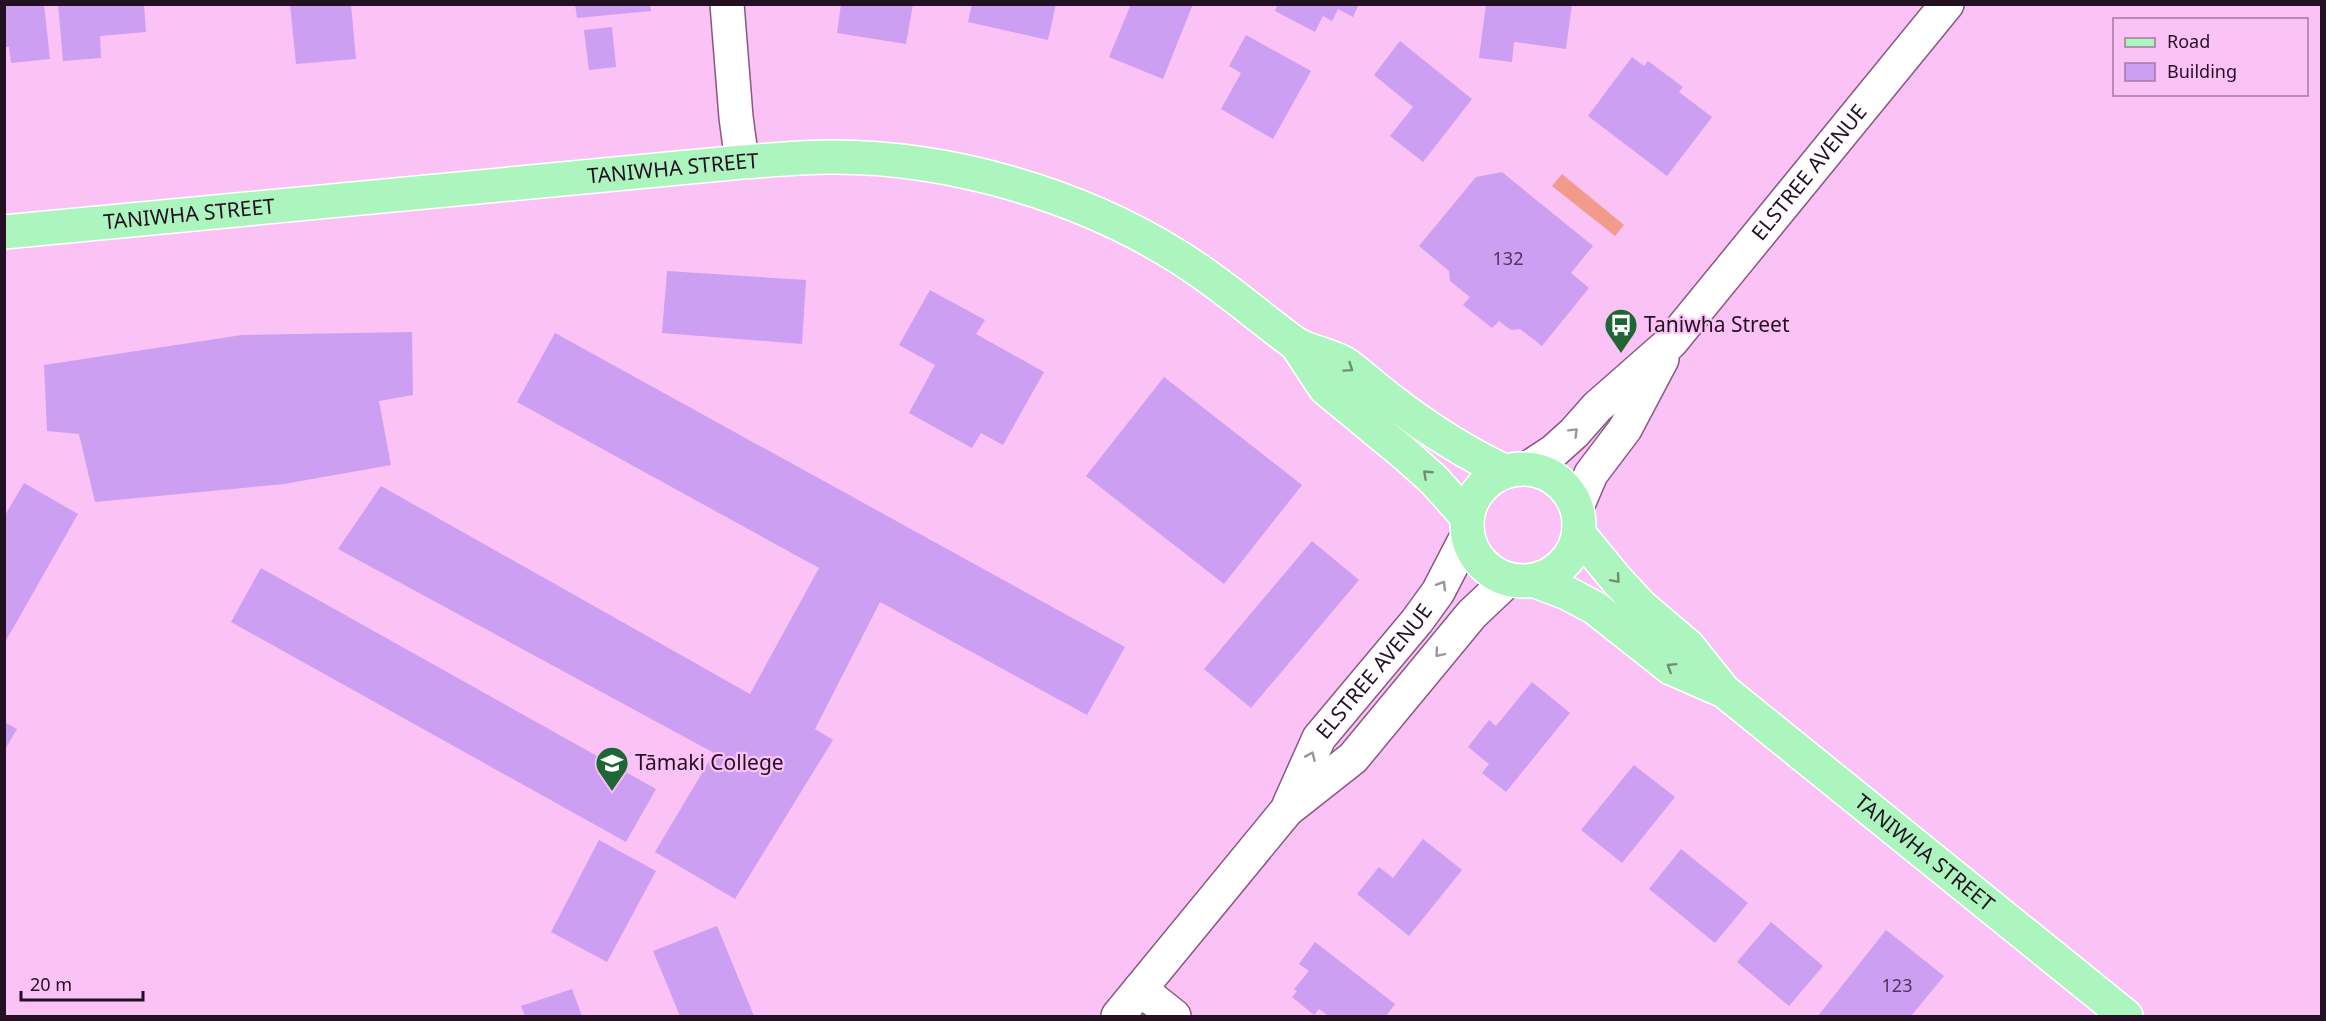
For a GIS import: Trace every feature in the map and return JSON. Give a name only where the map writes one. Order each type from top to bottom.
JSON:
[{"type":"main road","name":"TANIWHA STREET","points":[[4,232],[742,162],[833,157],[895,161],[952,170],[1048,194],[1096,212],[1176,255],[1218,282],[1296,344],[1345,364],[1432,431],[1472,456],[1516,470]]},
{"type":"main road","name":"TANIWHA STREET","points":[[1296,344],[1325,388],[1434,480],[1467,527]]},
{"type":"main road","points":[[1516,470],[1545,472],[1558,481],[1570,493],[1578,521],[1574,550],[1564,564],[1551,574],[1522,580],[1494,573],[1482,563],[1472,551],[1467,527],[1471,502],[1479,489],[1490,479],[1516,470]]},
{"type":"main road","name":"TANIWHA STREET","points":[[1578,521],[1616,579],[1641,606],[1688,646],[1724,691],[2126,1017]]},
{"type":"main road","name":"TANIWHA STREET","points":[[1522,580],[1567,593],[1595,608],[1671,668],[1724,691]]},
{"type":"street","points":[[727,4],[742,162]]},
{"type":"street","name":"ELSTREE AVENUE","points":[[1516,470],[1561,445],[1598,407],[1671,342],[1947,4]]},
{"type":"street","name":"ELSTREE AVENUE","points":[[1578,521],[1591,474],[1625,429],[1671,342]]},
{"type":"street","name":"ELSTREE AVENUE","points":[[1287,810],[1319,738],[1433,599],[1453,567],[1467,527]]},
{"type":"street","name":"ELSTREE AVENUE","points":[[1118,1017],[1287,810],[1353,758],[1472,614],[1522,580]]},
{"type":"street","points":[[1140,989],[1174,1017]]},
{"type":"shaded area","points":[[1562,174],[1624,225],[1615,236],[1552,186]]},
{"type":"building","points":[[4,4],[44,4],[50,59],[11,63],[9,47],[4,47]]},
{"type":"building","points":[[58,4],[144,4],[146,32],[100,36],[101,58],[63,61]]},
{"type":"building","points":[[290,4],[351,4],[356,59],[296,64]]},
{"type":"building","points":[[575,4],[650,4],[651,11],[577,18]]},
{"type":"building","points":[[841,4],[913,4],[906,44],[837,33]]},
{"type":"building","points":[[972,4],[1056,4],[1048,40],[968,22]]},
{"type":"building","points":[[1131,4],[1193,4],[1163,79],[1109,57]]},
{"type":"building","points":[[1278,4],[1359,4],[1353,17],[1338,9],[1332,21],[1323,16],[1315,32],[1275,11]]},
{"type":"building","points":[[1486,4],[1572,4],[1566,49],[1514,42],[1512,62],[1479,58]]},
{"type":"building","points":[[612,27],[616,67],[589,70],[584,30]]},
{"type":"building","points":[[1246,35],[1311,71],[1273,139],[1221,109],[1241,73],[1229,66]]},
{"type":"building","points":[[1400,41],[1472,99],[1423,162],[1390,136],[1413,107],[1374,75]]},
{"type":"building","points":[[1632,57],[1644,66],[1648,61],[1683,87],[1679,92],[1712,117],[1667,176],[1588,116]]},
{"type":"building","points":[[1502,172],[1593,246],[1571,273],[1589,288],[1542,346],[1520,329],[1511,330],[1499,321],[1492,328],[1463,305],[1470,297],[1450,281],[1449,271],[1419,246],[1476,177]]},
{"type":"building","points":[[667,271],[806,280],[802,344],[662,333]]},
{"type":"building","points":[[930,290],[985,320],[976,334],[1044,372],[1003,445],[981,433],[972,448],[909,413],[935,365],[899,345]]},
{"type":"building","points":[[412,332],[413,395],[379,401],[391,465],[284,484],[95,502],[79,434],[47,431],[44,365],[242,335]]},
{"type":"building","points":[[555,333],[1125,647],[1087,715],[880,602],[815,729],[833,740],[735,899],[655,852],[714,753],[338,549],[381,486],[750,694],[819,568],[517,402]]},
{"type":"building","points":[[1164,377],[1302,485],[1224,584],[1086,476]]},
{"type":"building","points":[[24,483],[78,514],[4,644],[4,517]]},
{"type":"building","points":[[1312,541],[1359,580],[1251,708],[1204,669]]},
{"type":"building","points":[[261,568],[656,789],[626,842],[231,622]]},
{"type":"building","points":[[1532,682],[1570,713],[1506,792],[1482,773],[1489,764],[1468,747],[1489,720],[1496,726]]},
{"type":"building","points":[[4,722],[17,729],[4,751]]},
{"type":"building","points":[[1634,765],[1675,797],[1622,863],[1581,830]]},
{"type":"building","points":[[1423,839],[1462,870],[1409,936],[1357,894],[1379,867],[1393,878]]},
{"type":"building","points":[[599,840],[656,871],[607,962],[551,932]]},
{"type":"building","points":[[1681,849],[1748,903],[1715,943],[1649,889]]},
{"type":"building","points":[[1771,922],[1823,966],[1789,1006],[1737,962]]},
{"type":"building","points":[[717,926],[754,1016],[680,1016],[653,951]]},
{"type":"building","points":[[1886,930],[1944,976],[1911,1016],[1818,1016]]},
{"type":"building","points":[[1315,942],[1395,1004],[1386,1016],[1329,1016],[1319,1009],[1314,1015],[1292,997],[1297,991],[1294,989],[1309,971],[1299,964]]},
{"type":"building","points":[[572,989],[582,1016],[525,1016],[521,1006]]},
{"type":"place","name":"Taniwha Street","points":[[1621,354]]},
{"type":"place","name":"Tāmaki College","points":[[612,792]]}]
